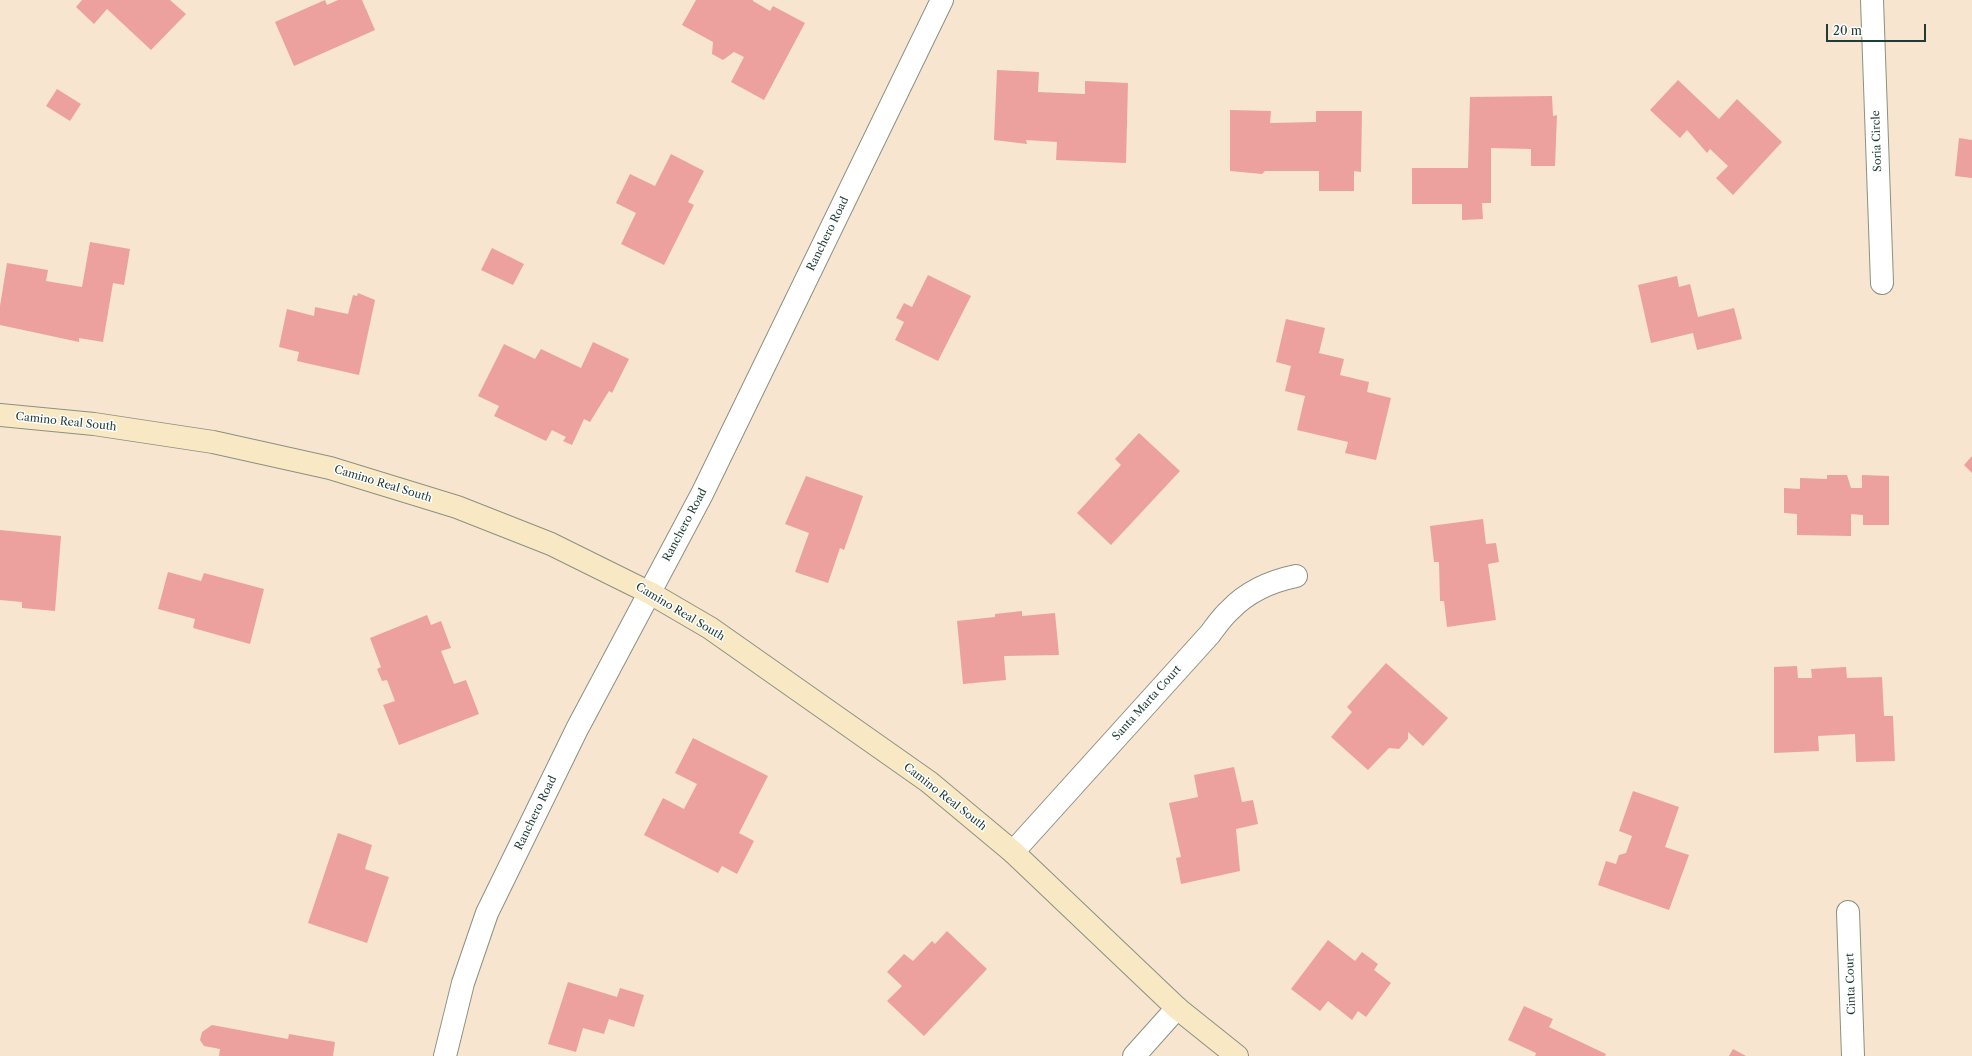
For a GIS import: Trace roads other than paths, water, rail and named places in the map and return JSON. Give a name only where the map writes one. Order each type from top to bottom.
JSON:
[{"type":"street","name":"Ranchero Road","points":[[445,1056],[463,983],[487,913],[578,729],[705,487],[942,0]]},
{"type":"street","name":"Soria Circle","points":[[1872,0],[1882,283]]},
{"type":"street","name":"Camino Real South","points":[[0,415],[94,424],[213,442],[330,468],[457,507],[551,544],[650,593],[710,628],[929,782],[1013,852],[1177,1008],[1237,1056]]},
{"type":"street","name":"Santa Marta Court","points":[[1013,852],[1230,609],[1255,591],[1284,578],[1296,576]]},
{"type":"street","name":"Cinta Court","points":[[1848,912],[1853,1056]]},
{"type":"street","points":[[1134,1056],[1177,1008]]}]
